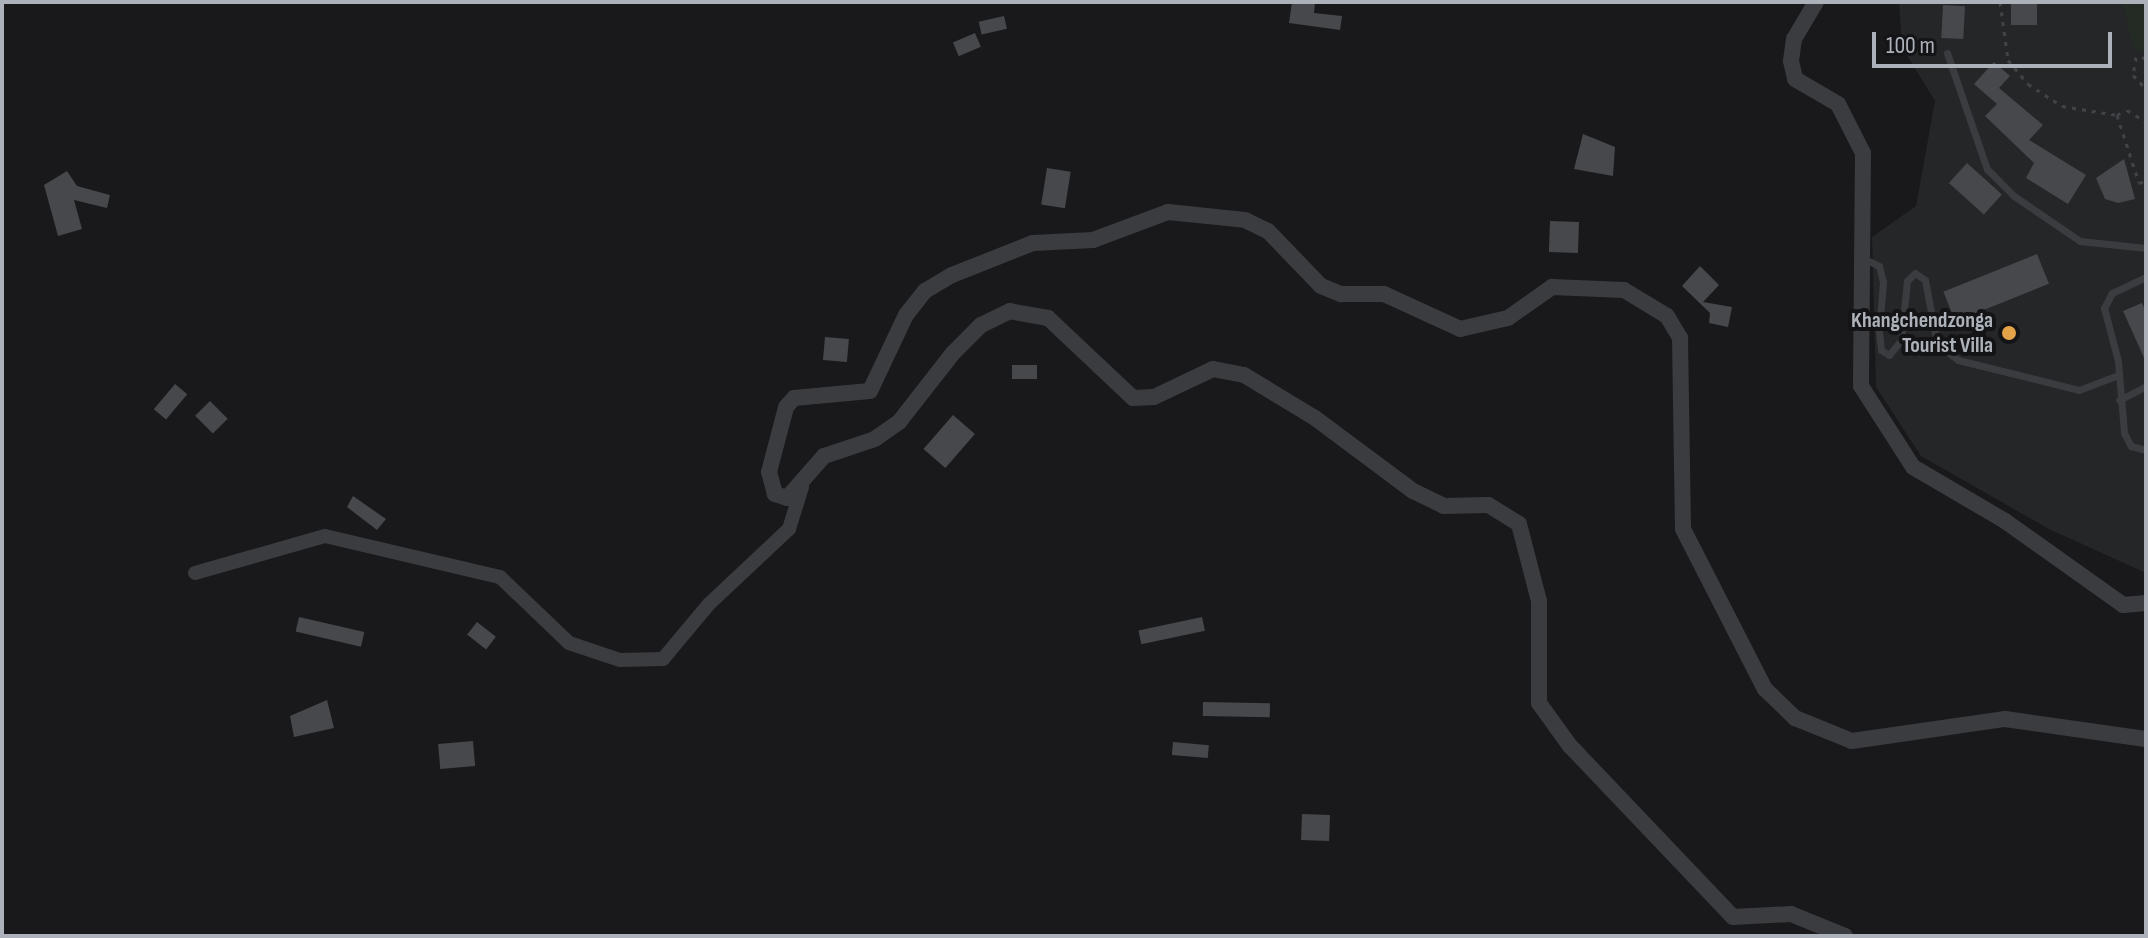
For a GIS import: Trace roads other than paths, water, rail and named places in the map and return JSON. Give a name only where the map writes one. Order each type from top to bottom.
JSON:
[{"type":"street","points":[[1816,2],[1794,39],[1791,61],[1795,79],[1838,104],[1853,124],[1863,153],[1861,386],[1913,467],[2005,521],[2123,605],[2146,603]]},
{"type":"street","points":[[802,487],[787,498],[772,485],[770,452],[786,407],[794,398],[870,391],[925,291],[1033,243],[1093,240],[1168,212],[1245,220],[1268,231],[1321,286],[1341,294],[1384,294],[1460,329],[1508,318],[1552,287],[1624,290],[1667,316],[1680,338],[1683,529],[1765,689],[1795,718],[1852,741],[2005,719],[2146,739]]},
{"type":"street","points":[[195,573],[325,536],[500,577],[569,643],[620,660],[663,659],[709,604],[789,529],[802,487],[824,456],[875,439],[899,422],[953,353],[981,325],[1010,311],[1048,318],[1133,398],[1154,397],[1213,369],[1244,375],[1315,418],[1413,491],[1444,506],[1488,505],[1519,524],[1539,601],[1539,703],[1570,746],[1733,917],[1791,914],[1845,936]]},
{"type":"lane","points":[[1947,53],[1987,169],[2014,196],[2080,241],[2146,248]]},
{"type":"lane","points":[[1861,258],[1879,266],[1883,282],[1879,331],[1881,350],[1889,355],[1901,340],[1907,281],[1915,273],[1925,280],[1937,344],[1958,360],[2079,390],[2118,375]]},
{"type":"lane","points":[[2146,277],[2112,293],[2104,308],[2118,375],[2124,433],[2131,446],[2146,450]]},
{"type":"lane","points":[[2119,400],[2146,386]]},
{"type":"place","name":"Khangchendzonga Tourist Villa","points":[[2009,333]]}]
